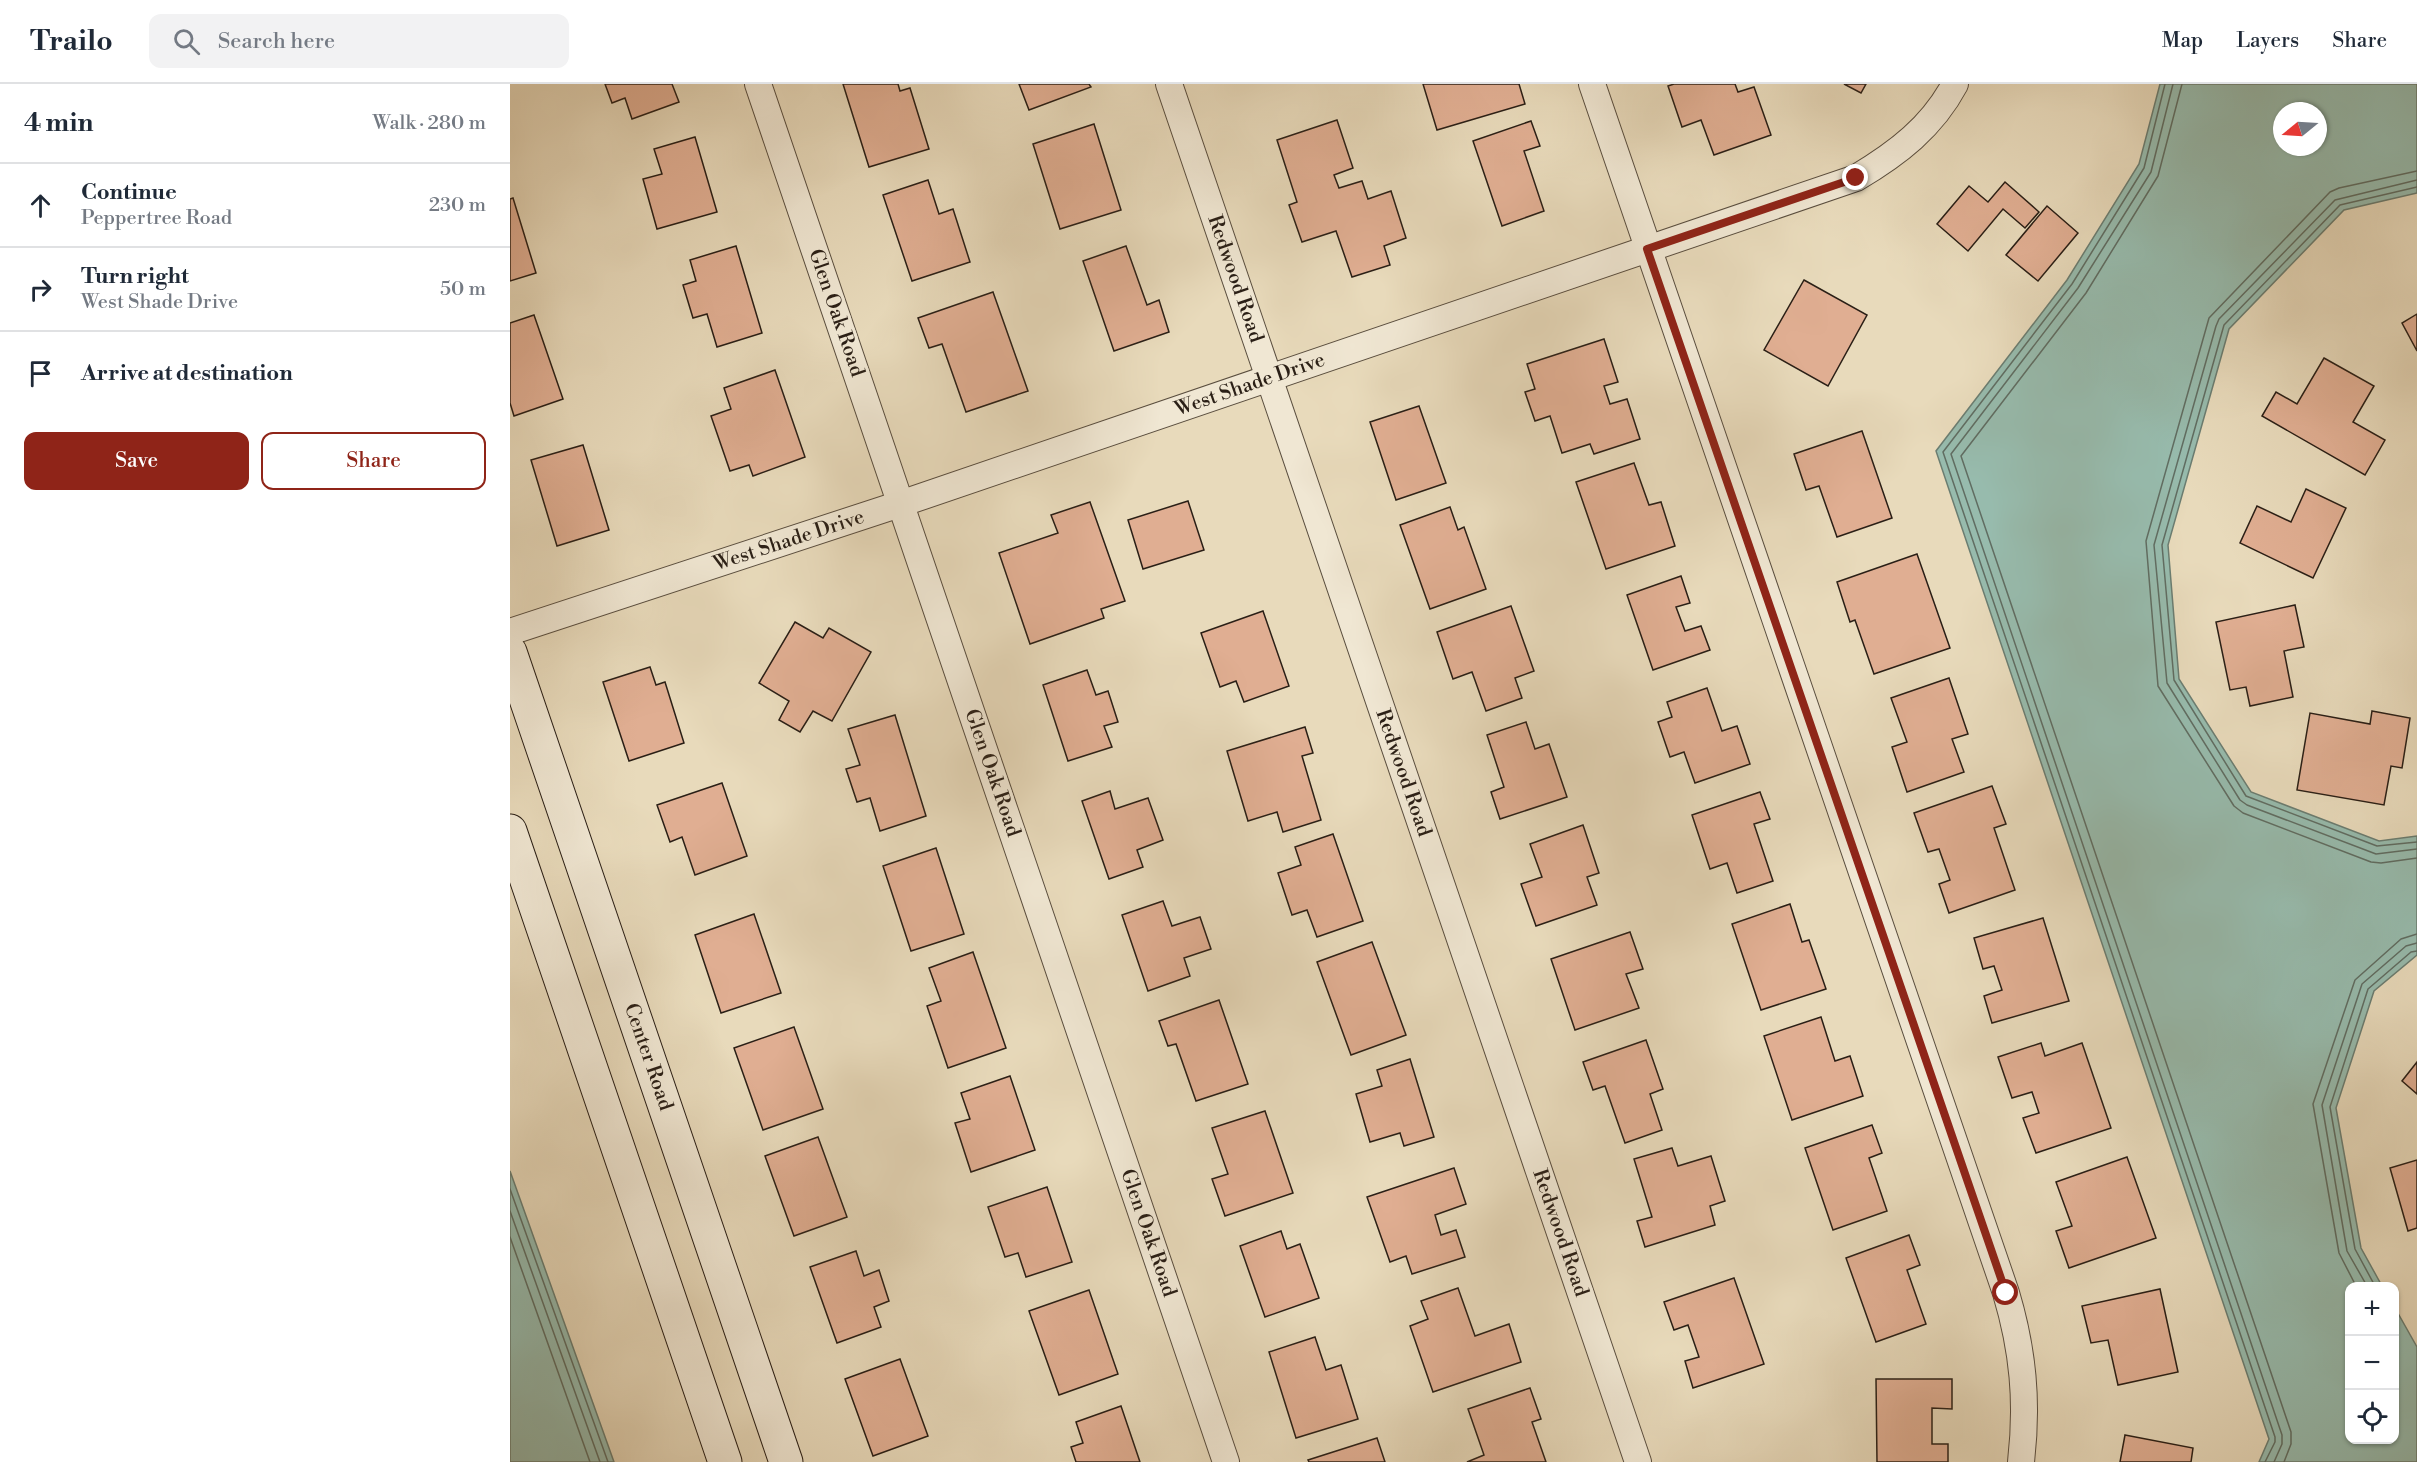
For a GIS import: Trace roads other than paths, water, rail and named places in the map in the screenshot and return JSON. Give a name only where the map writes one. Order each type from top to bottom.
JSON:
[{"type":"street","name":"Glen Oak Road","points":[[758,84],[1226,1462]]},
{"type":"street","name":"Redwood Road","points":[[1169,84],[1638,1462]]},
{"type":"street","points":[[1592,84],[2006,1293],[2016,1326],[2025,1395],[2021,1462]]},
{"type":"street","name":"West Shade Drive","points":[[510,632],[900,504],[1856,178],[1891,157],[1917,136],[1944,106],[1955,84]]},
{"type":"street","name":"Center Road","points":[[510,652],[786,1462]]},
{"type":"street","points":[[510,831],[725,1462]]},
{"type":"water","points":[[2160,84],[2417,84],[2417,193],[2344,210],[2229,329],[2168,545],[2179,679],[2251,792],[2379,841],[2417,836],[2417,955],[2374,991],[2336,1108],[2361,1248],[2380,1282],[2345,1282],[2345,1444],[2399,1444],[2399,1315],[2417,1347],[2417,1462],[2259,1462],[2269,1439],[1936,451],[2067,280],[2139,164]]},
{"type":"water","points":[[510,1171],[614,1462],[510,1462]]}]
